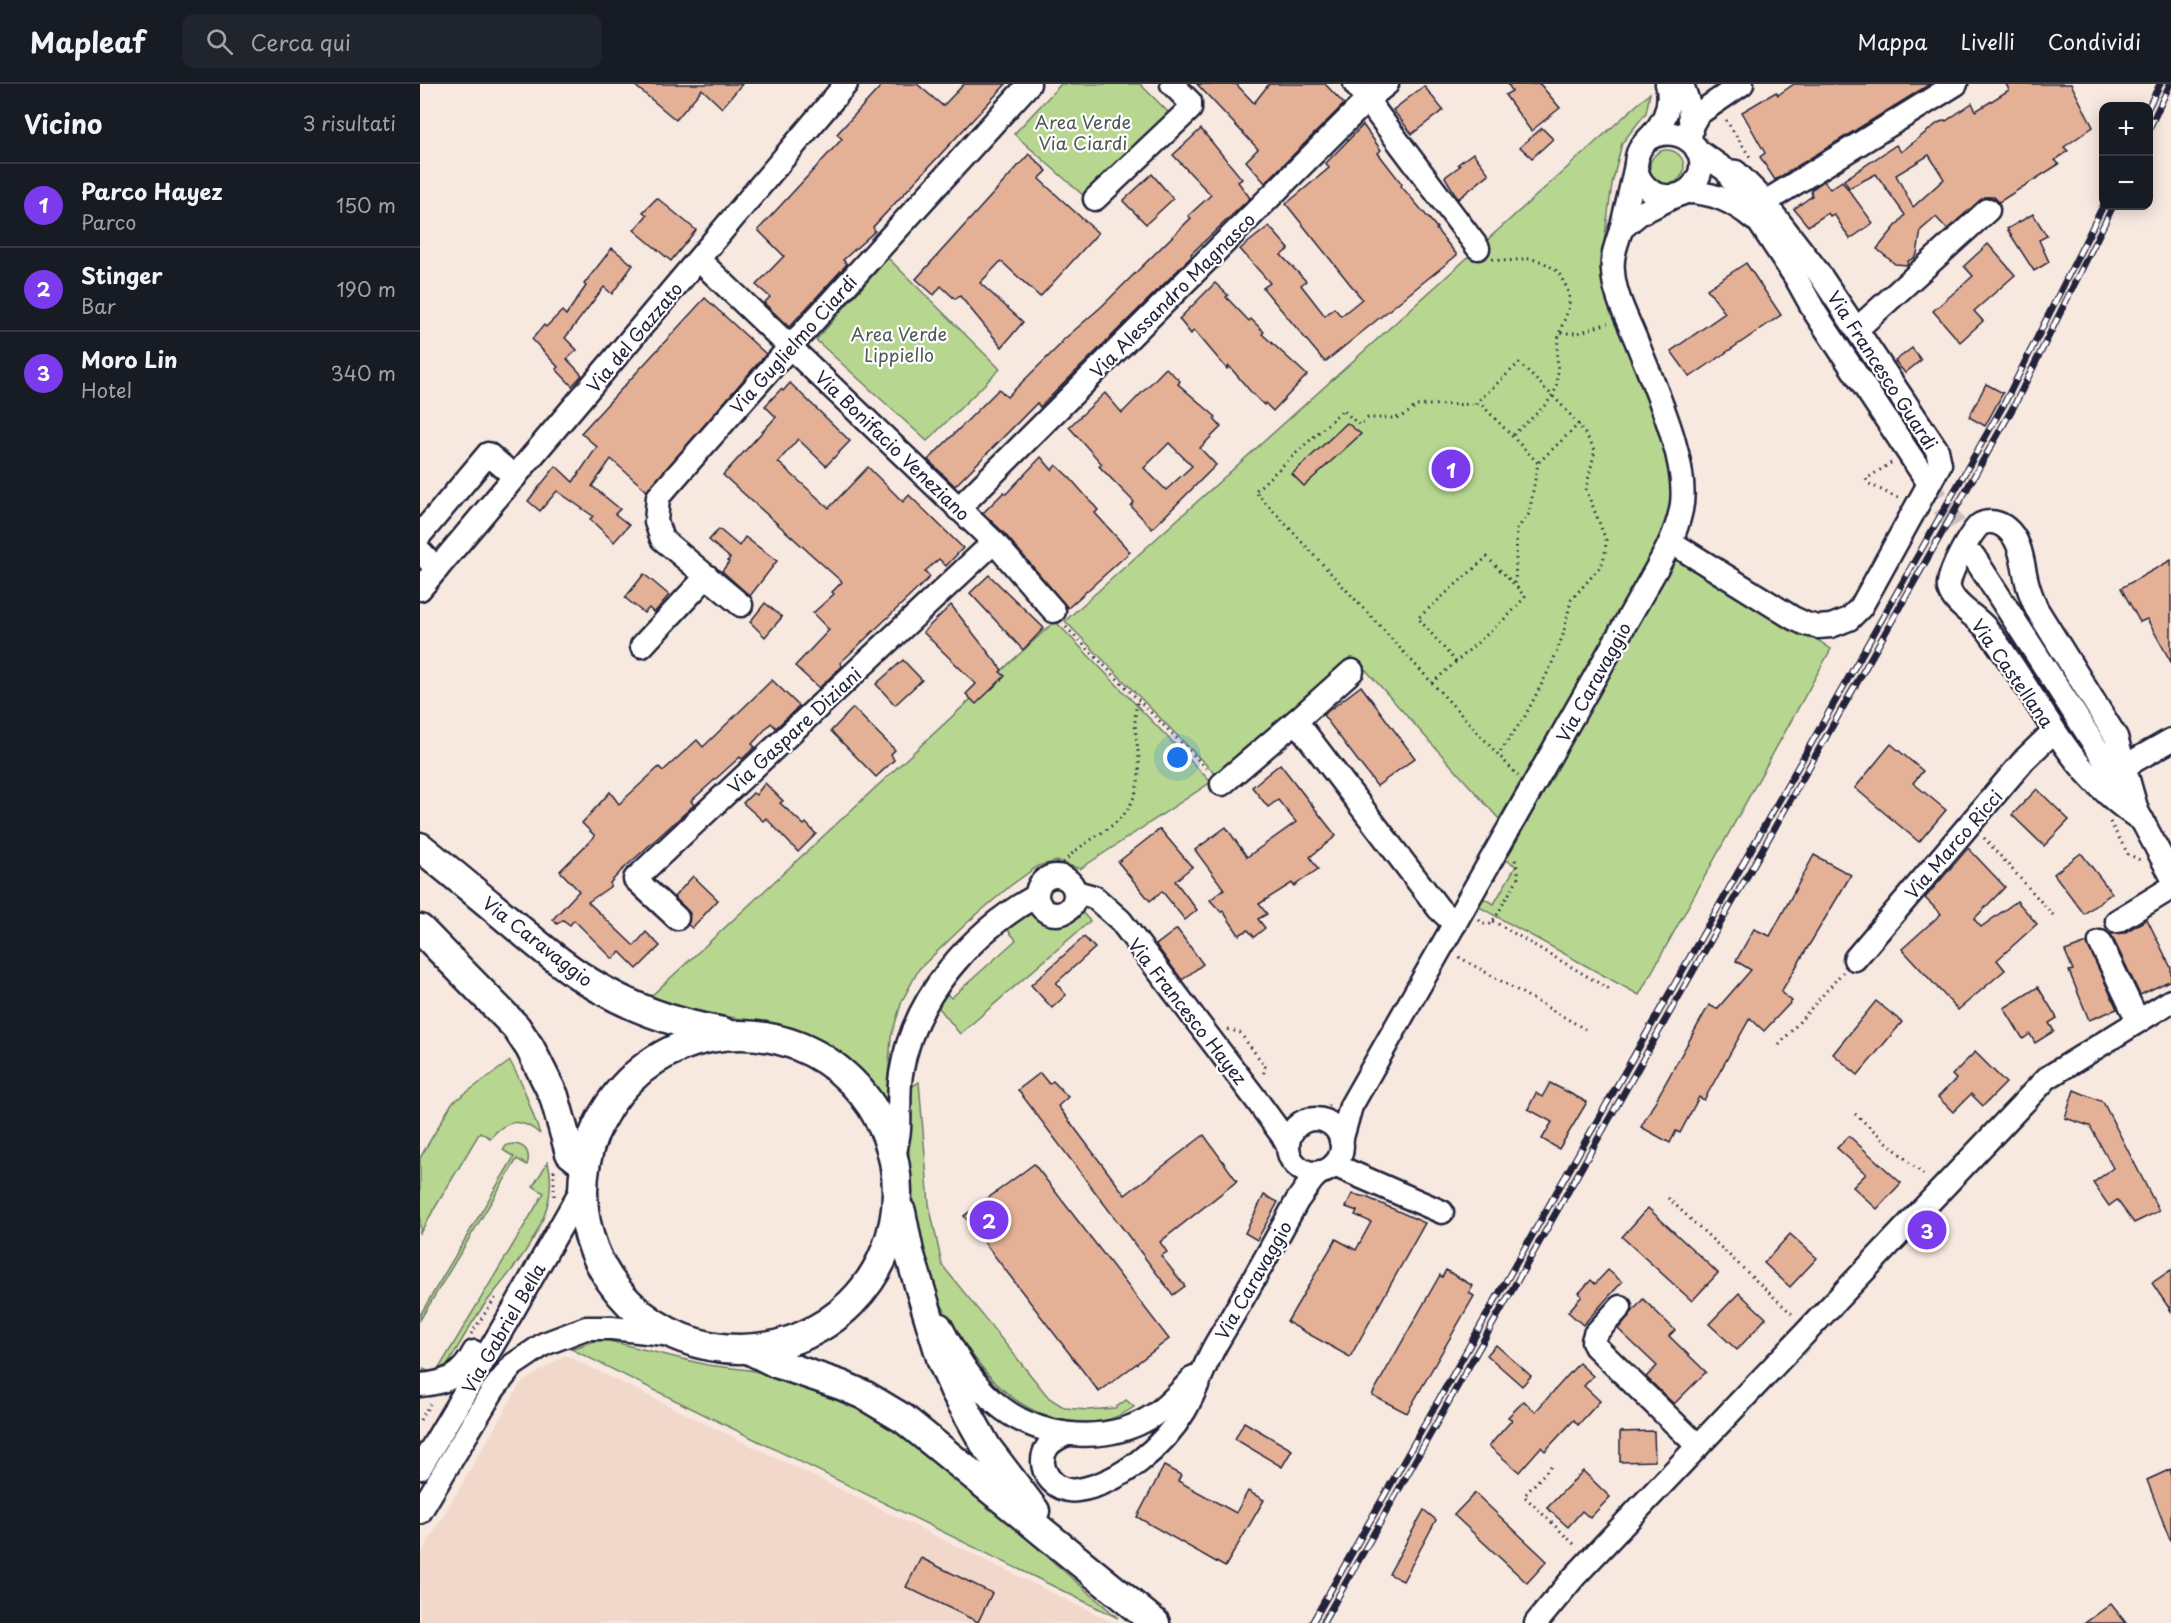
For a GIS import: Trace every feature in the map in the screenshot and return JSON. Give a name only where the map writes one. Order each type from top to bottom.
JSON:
[{"type":"main road","name":"Via Caravaggio","points":[[420,847],[544,950],[591,983],[612,995],[668,1018],[736,1035]]},
{"type":"main road","points":[[420,929],[516,1027],[531,1048],[554,1096],[570,1153],[584,1176]]},
{"type":"main road","points":[[898,1193],[895,1223],[887,1252],[873,1278],[854,1301],[832,1321],[806,1335],[778,1345],[748,1349],[697,1344],[673,1335],[635,1309],[619,1293],[595,1254],[584,1210],[584,1176],[590,1142],[600,1120],[613,1099],[640,1070],[667,1052],[713,1037],[736,1035],[781,1040],[823,1058],[841,1071],[872,1105],[883,1124],[894,1157],[907,1245],[942,1361],[970,1420],[1011,1480],[1074,1555]]},
{"type":"main road","points":[[748,1349],[776,1364],[831,1381],[864,1395],[904,1419],[1155,1623]]},
{"type":"street","name":"Via del Gazzato","points":[[420,589],[846,84]]},
{"type":"street","name":"Via Guglielmo Ciardi","points":[[741,605],[662,539],[656,522],[658,497],[790,346],[1029,84]]},
{"type":"street","points":[[1095,199],[1190,109],[1190,102],[1172,84]]},
{"type":"street","name":"Via Alessandro Magnasco","points":[[958,509],[1361,92],[1387,84]]},
{"type":"street","points":[[1667,84],[1669,95],[1667,112],[1663,121],[1641,148],[1637,159],[1637,172],[1644,185],[1656,194],[1701,192],[1721,198],[1738,206],[1761,225]]},
{"type":"street","points":[[1621,229],[1639,214],[1693,186],[1699,174],[1701,162],[1693,141],[1687,96],[1682,84]]},
{"type":"street","points":[[1689,84],[1709,95],[1727,94]]},
{"type":"street","points":[[1765,202],[1956,84]]},
{"type":"street","points":[[1361,92],[1478,248]]},
{"type":"street","points":[[1693,141],[1698,114],[1727,94]]},
{"type":"street","points":[[1648,139],[1661,133],[1672,132],[1684,136],[1693,141],[1727,171],[1745,195],[1816,315],[1926,479]]},
{"type":"street","name":"Via Caravaggio","points":[[1288,1146],[1293,1130],[1300,1124],[1317,1119],[1325,1122],[1342,1103],[1455,924],[1671,542],[1682,509],[1682,482],[1675,447],[1617,292],[1612,270],[1614,251],[1637,159]]},
{"type":"street","name":"Via Francesco Guardi","points":[[1671,542],[1793,618],[1818,627],[1831,626],[1849,619],[1861,606],[1938,470],[1939,457],[1818,272],[1765,202],[1736,172],[1727,171]]},
{"type":"street","points":[[1857,329],[1988,210]]},
{"type":"street","name":"Via Bonifacio Veneziano","points":[[699,260],[994,542],[1054,611]]},
{"type":"street","points":[[420,535],[488,454],[515,477]]},
{"type":"street","name":"Via Castellana","points":[[1984,523],[2000,524],[2016,539],[2027,585],[2036,608],[2116,737],[2140,816],[2107,795],[2076,761],[1989,633],[1949,590],[1949,578],[1955,564],[1975,529],[1984,523]]},
{"type":"street","name":"Via Gaspare Diziani","points":[[677,918],[635,879],[994,542]]},
{"type":"street","points":[[420,551],[437,569]]},
{"type":"street","name":"Via Castellana","points":[[1974,557],[2140,816],[2171,875]]},
{"type":"street","points":[[642,646],[706,576]]},
{"type":"street","points":[[1222,784],[1352,671]]},
{"type":"street","points":[[1296,721],[1439,909],[1455,924]]},
{"type":"street","name":"Via Marco Ricci","points":[[1854,959],[2025,759],[2054,731]]},
{"type":"street","points":[[2126,766],[2171,740]]},
{"type":"street","points":[[894,1157],[899,1130],[900,1076],[909,1045],[926,1006],[941,979],[978,938],[1036,896],[1042,881],[1052,876],[1064,877],[1074,886],[1076,892],[1070,909],[1058,914],[1046,912],[1036,896]]},
{"type":"street","points":[[2117,921],[2171,888]]},
{"type":"street","name":"Via Francesco Hayez","points":[[1076,892],[1095,897],[1120,921],[1255,1098],[1288,1146]]},
{"type":"street","points":[[2100,942],[2138,1021]]},
{"type":"street","points":[[420,943],[480,989]]},
{"type":"street","points":[[1536,1623],[1591,1559],[2047,1078],[2171,1000]]},
{"type":"street","name":"Via Caravaggio","points":[[1067,1434],[1053,1441],[1043,1457],[1044,1471],[1054,1485],[1066,1491],[1079,1490],[1120,1473],[1146,1456],[1172,1428],[1185,1410],[1206,1362],[1299,1197],[1318,1169],[1341,1150],[1342,1103]]},
{"type":"street","points":[[1325,1122],[1338,1133],[1341,1141]]},
{"type":"street","points":[[1288,1146],[1293,1162],[1442,1212]]},
{"type":"street","name":"Via Gabriel Bella","points":[[420,1468],[523,1294],[584,1176]]},
{"type":"street","name":"Via Caravaggio","points":[[921,1290],[960,1361],[975,1382],[993,1400],[1003,1409],[1037,1426],[1067,1434],[1089,1435],[1118,1431],[1152,1416],[1170,1402],[1206,1362]]},
{"type":"street","points":[[420,1385],[442,1383],[459,1374],[481,1337],[496,1318],[523,1294]]},
{"type":"street","points":[[1620,1307],[1595,1334],[1593,1341],[1595,1346],[1698,1446]]},
{"type":"street","name":"Via Gabriel Bella","points":[[420,1512],[493,1390],[513,1365],[544,1344],[586,1328],[612,1328],[673,1335]]},
{"type":"path","points":[[1727,94],[1753,163]]},
{"type":"path","points":[[1478,248],[1488,258],[1504,262],[1519,258],[1535,258],[1557,270],[1568,288],[1567,317],[1558,339],[1556,385],[1552,396],[1512,436]]},
{"type":"path","points":[[1561,333],[1578,333],[1627,317]]},
{"type":"path","points":[[1475,404],[1519,363],[1579,424],[1595,450],[1586,489],[1606,540],[1601,566],[1571,600],[1563,635],[1551,666],[1525,716],[1498,755]]},
{"type":"path","points":[[1532,790],[1255,490],[1343,410],[1359,425],[1368,418],[1396,418],[1405,415],[1416,406],[1481,404],[1538,463]]},
{"type":"path","points":[[1515,585],[1517,529],[1529,514],[1538,463],[1579,424]]},
{"type":"path","points":[[1895,460],[1866,479],[1874,487],[1917,508]]},
{"type":"path","points":[[1432,683],[1456,662],[1510,614],[1525,597],[1487,557],[1418,618],[1456,662]]},
{"type":"path","points":[[1054,611],[1061,622],[1222,784]]},
{"type":"path","points":[[1052,876],[1073,852],[1111,827],[1126,814],[1135,794],[1139,772],[1134,715],[1138,700]]},
{"type":"path","points":[[1971,823],[2053,915]]},
{"type":"path","points":[[1477,915],[1483,924],[1493,921],[1519,876],[1514,853]]},
{"type":"path","points":[[1493,921],[1610,989]]},
{"type":"path","points":[[1457,955],[1585,1029]]},
{"type":"path","points":[[1779,1045],[1854,959]]},
{"type":"path","points":[[1223,1028],[1240,1033],[1264,1066],[1261,1087]]},
{"type":"path","points":[[1288,1118],[1342,1103]]},
{"type":"path","points":[[1855,1114],[1941,1190]]},
{"type":"path","points":[[553,1165],[554,1197]]},
{"type":"path","points":[[1668,1198],[1808,1330]]},
{"type":"path","points":[[468,1338],[484,1311],[500,1293]]},
{"type":"path","points":[[420,1420],[442,1383]]},
{"type":"path","points":[[1551,1466],[1524,1496],[1591,1559]]},
{"type":"shaded area","points":[[565,1355],[1114,1623],[420,1623],[420,1556],[520,1384]]},
{"type":"green space","name":"Area Verde Via Ciardi","points":[[1061,84],[1140,84],[1170,114],[1084,196],[1014,134]]},
{"type":"green space","points":[[1650,93],[1646,113],[1622,143],[1612,184],[1601,265],[1610,304],[1668,453],[1672,485],[1670,511],[1661,539],[1499,819],[1356,659],[1218,777],[1065,621]]},
{"type":"green space","points":[[1667,150],[1679,155],[1684,167],[1679,179],[1667,184],[1655,179],[1650,167],[1655,155]]},
{"type":"green space","name":"Area Verde Lippiello","points":[[888,258],[1000,369],[927,441],[816,340]]},
{"type":"green space","points":[[1682,549],[1831,649],[1639,995],[1474,904],[1479,896],[1494,904],[1516,866],[1502,857]]},
{"type":"green space","points":[[1055,621],[1211,782],[1080,869],[1057,861],[1038,866],[1010,886],[968,922],[919,969],[902,1001],[891,1037],[886,1105],[851,1062],[821,1041],[753,1021],[696,1011],[649,998]]},
{"type":"green space","points":[[1080,910],[1090,921],[960,1034],[936,1004],[945,992],[951,998],[1016,940],[1008,930],[1022,917],[1034,914],[1058,921],[1071,917]]},
{"type":"green space","points":[[510,1061],[522,1084],[540,1134],[527,1125],[514,1122],[502,1127],[490,1138],[480,1132],[420,1233],[420,1158],[452,1103]]},
{"type":"green space","points":[[919,1082],[929,1204],[942,1265],[1049,1398],[1065,1408],[1088,1410],[1115,1408],[1126,1400],[1134,1407],[1114,1417],[1092,1422],[1059,1419],[1037,1412],[1000,1387],[977,1361],[955,1330],[938,1298],[926,1266],[912,1198],[908,1089]]},
{"type":"green space","points":[[507,1145],[522,1146],[526,1151],[527,1165],[517,1159],[420,1320],[420,1315],[514,1157],[503,1150]]},
{"type":"green space","points":[[548,1162],[550,1183],[548,1203],[532,1241],[482,1308],[439,1380],[420,1377],[424,1369],[435,1375],[544,1193],[533,1186]]},
{"type":"green space","points":[[601,1339],[707,1365],[749,1370],[799,1381],[852,1399],[901,1430],[1118,1618],[571,1349]]},
{"type":"building","points":[[633,84],[742,84],[722,108],[702,89],[676,120]]},
{"type":"building","points":[[883,84],[917,84],[943,106],[964,84],[1006,84],[873,227],[875,231],[843,260],[847,264],[789,327],[764,303],[770,297],[756,285],[784,256],[758,230],[842,139],[837,134]]},
{"type":"building","points":[[1197,84],[1236,84],[1254,103],[1269,84],[1325,84],[1344,104],[1265,183],[1246,161],[1258,149]]},
{"type":"building","points":[[1508,84],[1540,84],[1560,108],[1531,131],[1505,95],[1512,91]]},
{"type":"building","points":[[1794,84],[1930,84],[1775,180],[1760,157],[1765,153],[1742,112],[1776,92],[1778,95]]},
{"type":"building","points":[[2006,84],[2071,84],[2093,127],[2064,147],[2068,151],[2055,160],[2059,164],[1999,202],[1994,197],[1985,197],[1947,229],[1936,217],[1921,230],[1917,254],[1914,258],[1908,261],[1907,265],[1895,264],[1877,249],[1905,215],[1876,174],[1849,188],[1844,180],[1896,145],[1901,152],[1938,123],[1946,121],[1972,103],[1976,111],[2009,90]],"holes":[[[1929,155],[1944,179],[1913,207],[1896,175]]]},
{"type":"building","points":[[1424,86],[1443,110],[1412,134],[1393,110]]},
{"type":"building","points":[[1363,125],[1381,150],[1378,153],[1402,184],[1401,186],[1457,255],[1325,362],[1263,288],[1270,283],[1240,249],[1269,226],[1289,249],[1281,255],[1306,281],[1301,285],[1325,316],[1334,308],[1341,316],[1362,299],[1286,204],[1329,168],[1326,163]]},
{"type":"building","points":[[1542,128],[1553,139],[1532,158],[1520,147]]},
{"type":"building","points":[[1201,129],[1242,179],[1238,182],[1250,198],[1191,254],[1192,256],[1040,407],[1037,403],[955,486],[928,460],[999,389],[1007,397],[1191,218],[1188,216],[1211,195],[1173,155]]},
{"type":"building","points":[[1473,153],[1489,174],[1458,199],[1445,177]]},
{"type":"building","points":[[1029,154],[1047,171],[1039,179],[1098,233],[1040,297],[1001,261],[980,283],[1023,322],[1002,347],[960,296],[955,299],[941,286],[934,295],[916,279]]},
{"type":"building","points":[[1152,174],[1173,199],[1146,224],[1123,201]]},
{"type":"building","points":[[1824,181],[1830,189],[1842,181],[1873,223],[1850,239],[1834,214],[1830,216],[1828,213],[1808,226],[1794,209],[1812,196],[1811,190]]},
{"type":"building","points":[[657,198],[696,230],[671,261],[634,230],[647,215],[643,212]]},
{"type":"building","points":[[2033,214],[2047,236],[2039,240],[2049,262],[2034,271],[2007,229]]},
{"type":"building","points":[[1988,244],[2015,275],[1974,311],[1983,321],[1960,342],[1933,311],[1973,276],[1964,266]]},
{"type":"building","points":[[612,248],[633,265],[612,294],[604,287],[565,338],[577,350],[567,359],[582,375],[572,386],[532,339],[544,325],[546,327],[562,311],[566,315],[586,286],[584,284]]},
{"type":"building","points":[[1746,263],[1781,315],[1690,377],[1671,351],[1725,313],[1707,289]]},
{"type":"building","points":[[1215,283],[1249,321],[1251,319],[1264,332],[1262,334],[1307,375],[1273,411],[1251,392],[1229,366],[1227,369],[1194,330],[1191,334],[1179,319]]},
{"type":"building","points":[[705,298],[766,354],[647,491],[611,459],[592,486],[620,509],[615,514],[629,525],[614,542],[590,519],[593,516],[557,491],[540,511],[528,501],[556,466],[573,482],[597,447],[581,433]]},
{"type":"building","points":[[1912,348],[1921,360],[1905,373],[1895,361]]},
{"type":"building","points":[[1166,368],[1180,381],[1178,384],[1216,417],[1214,419],[1221,427],[1200,448],[1216,465],[1152,529],[1131,506],[1134,502],[1099,466],[1102,464],[1069,427],[1105,393],[1122,413]],"holes":[[[1169,443],[1192,466],[1166,490],[1144,468]]]},
{"type":"building","points":[[790,383],[850,441],[826,466],[798,439],[778,462],[829,508],[868,467],[903,502],[909,495],[963,548],[946,566],[939,559],[925,571],[930,577],[840,663],[842,666],[819,688],[795,666],[829,630],[813,613],[834,594],[832,592],[842,582],[723,475],[776,417],[765,406]]},
{"type":"building","points":[[1986,384],[2003,393],[1985,426],[1969,417]]},
{"type":"building","points":[[1347,423],[1361,434],[1304,486],[1292,474]]},
{"type":"building","points":[[1041,457],[1052,470],[1056,465],[1070,478],[1098,510],[1095,513],[1130,552],[1068,608],[1004,533],[983,513],[1004,492],[1006,494]]},
{"type":"building","points":[[719,529],[739,546],[745,537],[777,561],[750,596],[722,571],[730,558],[709,540]]},
{"type":"building","points":[[2171,560],[2171,662],[2147,619],[2140,622],[2121,588]]},
{"type":"building","points":[[644,574],[669,595],[654,613],[649,608],[644,613],[625,598]]},
{"type":"building","points":[[989,575],[1044,628],[1023,650],[970,593]]},
{"type":"building","points":[[765,603],[782,617],[765,637],[750,622]]},
{"type":"building","points":[[951,605],[1005,676],[976,704],[966,694],[976,684],[923,632]]},
{"type":"building","points":[[903,660],[922,680],[895,705],[876,684]]},
{"type":"building","points":[[772,680],[799,706],[776,728],[771,723],[752,744],[755,747],[742,759],[740,757],[691,801],[694,805],[621,871],[610,883],[611,886],[588,902],[634,946],[646,932],[660,946],[637,969],[620,952],[613,959],[574,920],[570,925],[563,920],[557,924],[553,919],[579,891],[560,871],[595,836],[582,823],[610,792],[619,804],[659,767],[663,771],[697,740],[703,747]]},
{"type":"building","points":[[1361,686],[1415,758],[1377,786],[1323,715]]},
{"type":"building","points":[[853,708],[895,750],[891,754],[894,760],[876,777],[831,731]]},
{"type":"building","points":[[1891,744],[1923,771],[1913,783],[1946,810],[1919,842],[1855,788]]},
{"type":"building","points":[[1280,764],[1336,836],[1310,857],[1318,869],[1294,886],[1292,883],[1259,904],[1267,914],[1258,919],[1265,928],[1254,937],[1248,930],[1239,935],[1223,911],[1221,912],[1210,900],[1224,889],[1195,850],[1226,827],[1247,857],[1296,822],[1278,800],[1268,807],[1252,787]]},
{"type":"building","points":[[765,783],[783,801],[780,803],[804,825],[806,823],[816,834],[798,852],[766,818],[763,821],[743,803],[753,793],[756,795]]},
{"type":"building","points":[[2037,789],[2069,820],[2044,846],[2012,815]]},
{"type":"building","points":[[1160,829],[1192,867],[1175,881],[1197,910],[1185,920],[1162,891],[1150,901],[1118,862]]},
{"type":"building","points":[[1968,848],[2005,887],[1974,919],[1981,927],[2017,901],[2037,924],[1997,960],[2005,970],[1958,1010],[1902,949],[1941,914],[1925,898]]},
{"type":"building","points":[[2081,853],[2112,893],[2084,914],[2054,874]]},
{"type":"building","points":[[1814,855],[1851,875],[1781,992],[1792,1001],[1764,1031],[1750,1018],[1704,1100],[1699,1097],[1680,1133],[1676,1131],[1670,1143],[1641,1127],[1709,1005],[1717,1009],[1751,970],[1736,961],[1754,929],[1770,936]]},
{"type":"building","points":[[693,876],[718,900],[692,928],[688,925],[690,913],[674,897]]},
{"type":"building","points":[[2147,919],[2171,968],[2171,980],[2140,995],[2111,934],[2124,933]]},
{"type":"building","points":[[1177,929],[1203,964],[1182,980],[1156,945]]},
{"type":"building","points":[[1084,937],[1095,948],[1056,983],[1066,995],[1052,1008],[1031,985]]},
{"type":"building","points":[[2087,943],[2117,1009],[2089,1020],[2069,971],[2073,970],[2065,951]]},
{"type":"building","points":[[2038,987],[2057,1018],[2049,1023],[2054,1031],[2035,1043],[2030,1034],[2023,1039],[2004,1008]]},
{"type":"building","points":[[1876,1001],[1902,1022],[1858,1075],[1833,1054]]},
{"type":"building","points":[[1975,1052],[2006,1083],[1983,1106],[1971,1094],[1953,1112],[1938,1097],[1956,1079],[1952,1075]]},
{"type":"building","points":[[1040,1073],[1049,1084],[1053,1081],[1068,1097],[1058,1106],[1125,1195],[1204,1135],[1237,1181],[1160,1242],[1167,1252],[1161,1256],[1185,1286],[1173,1295],[1018,1090]]},
{"type":"building","points":[[1550,1083],[1587,1102],[1559,1149],[1542,1139],[1552,1122],[1528,1109],[1536,1093],[1542,1097]]},
{"type":"building","points":[[2074,1090],[2103,1102],[2159,1211],[2134,1223],[2117,1200],[2109,1206],[2093,1183],[2113,1168],[2090,1126],[2065,1118]]},
{"type":"building","points":[[1849,1136],[1901,1183],[1877,1209],[1853,1187],[1866,1174],[1837,1148]]},
{"type":"building","points":[[1034,1164],[1169,1339],[1099,1392],[964,1216]]},
{"type":"building","points":[[1352,1194],[1366,1197],[1425,1223],[1350,1357],[1287,1322],[1336,1239],[1356,1250],[1371,1222],[1355,1215],[1357,1211],[1346,1207]]},
{"type":"building","points":[[1264,1195],[1278,1202],[1257,1240],[1245,1233]]},
{"type":"building","points":[[1648,1208],[1718,1273],[1692,1301],[1622,1237]]},
{"type":"building","points":[[1790,1234],[1817,1258],[1790,1287],[1764,1263]]},
{"type":"building","points":[[1446,1270],[1473,1286],[1469,1293],[1474,1296],[1407,1413],[1372,1395],[1440,1275],[1442,1277]]},
{"type":"building","points":[[1608,1270],[1622,1282],[1583,1325],[1568,1312],[1582,1296],[1579,1293],[1591,1280],[1595,1284]]},
{"type":"building","points":[[2171,1270],[2171,1311],[2152,1283]]},
{"type":"building","points":[[1739,1293],[1766,1318],[1737,1350],[1709,1324]]},
{"type":"building","points":[[1643,1299],[1675,1330],[1669,1336],[1706,1372],[1674,1404],[1646,1377],[1657,1366],[1618,1329]]},
{"type":"building","points":[[1496,1345],[1531,1376],[1522,1386],[1487,1355]]},
{"type":"building","points":[[1579,1363],[1593,1376],[1584,1386],[1600,1401],[1578,1425],[1574,1420],[1545,1451],[1541,1447],[1519,1472],[1489,1446],[1512,1420],[1508,1417],[1524,1401],[1535,1412]]},
{"type":"building","points":[[1244,1422],[1292,1450],[1282,1467],[1235,1439]]},
{"type":"building","points":[[1654,1431],[1655,1461],[1620,1462],[1620,1432]]},
{"type":"building","points":[[1164,1466],[1181,1475],[1178,1481],[1236,1513],[1248,1491],[1264,1500],[1225,1567],[1137,1517]]},
{"type":"building","points":[[2171,1469],[2171,1539],[2170,1540],[2147,1480]]},
{"type":"building","points":[[1583,1471],[1610,1497],[1590,1518],[1582,1511],[1568,1527],[1547,1508]]},
{"type":"building","points":[[1475,1493],[1547,1561],[1527,1583],[1454,1515]]},
{"type":"building","points":[[1424,1510],[1436,1520],[1403,1581],[1389,1574]]},
{"type":"building","points":[[921,1558],[992,1593],[978,1622],[906,1587]]},
{"type":"building","points":[[2111,1604],[2126,1623],[2085,1623]]},
{"type":"tunnel","points":[[1926,479],[1974,557]]},
{"type":"railway","points":[[2151,102],[2160,84]]},
{"type":"railway","points":[[2153,120],[2170,84]]},
{"type":"railway","points":[[1312,1623],[2005,402],[2101,210]]},
{"type":"railway","points":[[1323,1623],[2014,406],[2111,210]]},
{"type":"place","name":"Parco Hayez","points":[[1451,469]]},
{"type":"place","name":"Stinger","points":[[989,1220]]},
{"type":"place","name":"Moro Lin","points":[[1927,1230]]}]
